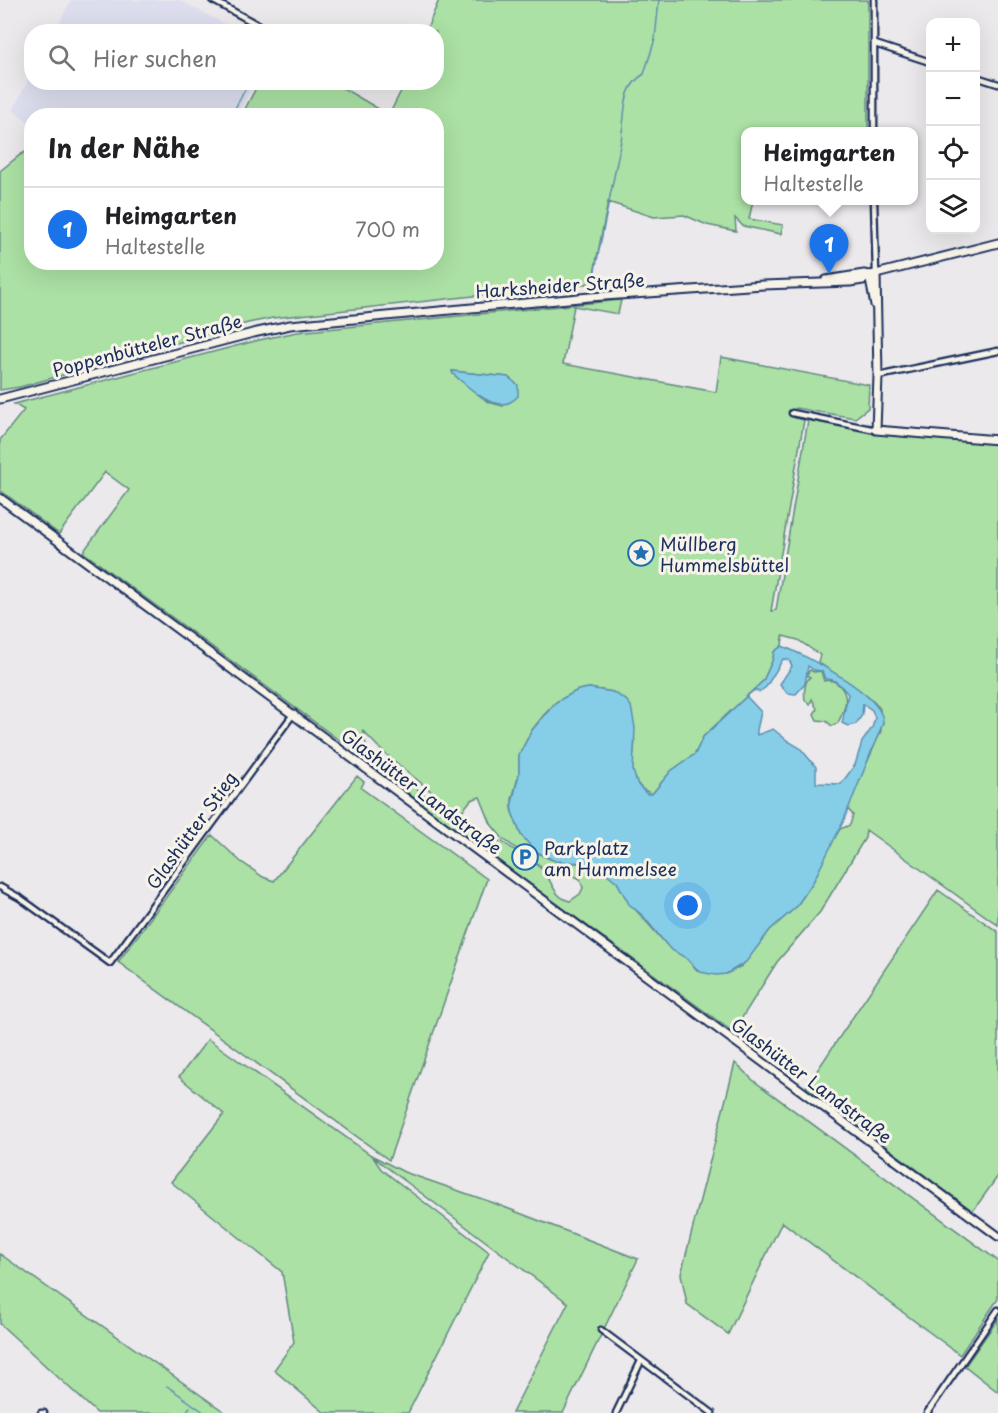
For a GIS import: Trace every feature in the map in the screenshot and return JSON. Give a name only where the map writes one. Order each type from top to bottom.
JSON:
[{"type":"street","points":[[212,0],[256,24]]},
{"type":"street","points":[[874,0],[874,127]]},
{"type":"street","points":[[875,44],[926,61]]},
{"type":"street","points":[[980,79],[998,84]]},
{"type":"street","points":[[874,205],[873,275],[878,376],[876,430]]},
{"type":"street","name":"Harksheider Straße","points":[[303,323],[578,298],[820,282],[864,273],[873,275],[998,243]]},
{"type":"street","name":"Poppenbütteler Straße","points":[[0,399],[261,330],[303,323]]},
{"type":"street","points":[[878,376],[998,351]]},
{"type":"street","points":[[792,413],[876,430],[998,440]]},
{"type":"street","name":"Glashütter Landstraße","points":[[0,498],[998,1236]]},
{"type":"street","name":"Glashütter Stieg","points":[[0,888],[20,898],[110,963],[294,714]]},
{"type":"street","points":[[927,1413],[998,1310]]},
{"type":"street","points":[[601,1330],[712,1413]]},
{"type":"street","points":[[616,1413],[641,1361]]},
{"type":"shaded area","points":[[71,0],[179,0],[225,24],[59,24]]},
{"type":"shaded area","points":[[24,89],[250,90],[240,108],[24,108],[24,119],[13,110]]},
{"type":"green space","points":[[439,0],[868,0],[868,127],[741,127],[741,205],[752,205],[749,219],[783,225],[781,234],[743,226],[735,218],[736,231],[707,225],[684,215],[654,217],[608,202],[592,283],[273,318],[20,387],[0,390],[0,171],[24,153],[24,270],[444,270],[444,108],[392,108],[402,90],[444,90],[444,24],[429,24]]},
{"type":"green space","points":[[255,90],[346,90],[377,108],[246,108]]},
{"type":"green space","points":[[621,300],[618,314],[574,306],[563,364],[716,392],[721,357],[869,385],[868,408],[855,418],[796,408],[795,418],[804,420],[771,611],[776,610],[808,420],[876,433],[998,444],[998,925],[866,830],[865,838],[820,912],[777,962],[733,1032],[445,822],[367,761],[365,754],[369,751],[374,753],[439,807],[492,844],[501,841],[531,860],[545,873],[561,897],[570,901],[580,894],[583,888],[580,879],[568,873],[545,869],[503,839],[491,824],[480,797],[471,800],[463,810],[454,810],[382,751],[362,730],[366,744],[361,751],[345,741],[343,743],[83,552],[129,490],[105,472],[59,534],[0,490],[0,440],[24,410],[14,404],[297,332]],"holes":[[[452,371],[508,377],[503,406],[488,402]],[[783,636],[798,640],[820,655],[818,662],[874,701],[880,709],[881,731],[847,808],[853,815],[850,825],[840,829],[829,846],[813,882],[796,907],[770,930],[742,966],[726,974],[697,970],[686,958],[666,944],[627,900],[617,882],[608,873],[595,864],[550,859],[539,854],[521,835],[512,812],[512,799],[519,774],[519,755],[532,730],[556,702],[578,690],[589,688],[613,692],[635,741],[632,768],[636,782],[642,789],[652,794],[671,771],[695,754],[703,737],[763,681],[774,652],[782,646]]]},
{"type":"green space","points":[[810,670],[821,671],[824,681],[837,683],[845,695],[844,710],[838,723],[832,726],[826,721],[817,720],[814,714],[817,709],[812,699],[810,704],[805,700],[806,685],[810,677],[806,675]]},
{"type":"green space","points":[[357,776],[364,782],[361,788],[487,879],[389,1160],[118,962],[212,835],[240,861],[263,877],[274,881]]},
{"type":"green space","points":[[938,890],[998,932],[998,1176],[973,1211],[806,1087]]},
{"type":"green space","points":[[208,1039],[371,1155],[404,1172],[491,1202],[638,1259],[563,1413],[512,1413],[568,1303],[373,1157],[381,1169],[489,1252],[408,1413],[325,1413],[274,1370],[294,1342],[282,1272],[171,1182],[224,1114],[179,1077]]},
{"type":"green space","points":[[735,1063],[754,1081],[998,1261],[998,1299],[960,1355],[782,1222],[728,1334],[687,1304],[681,1274]]},
{"type":"green space","points":[[0,1254],[226,1413],[97,1413],[0,1324]]},
{"type":"green space","points":[[998,1319],[998,1392],[965,1366]]},
{"type":"water","points":[[452,371],[508,377],[518,385],[518,396],[510,402],[493,403],[475,393]]},
{"type":"water","points":[[782,646],[842,677],[871,700],[880,712],[883,723],[843,822],[813,882],[796,907],[770,930],[746,962],[726,974],[700,972],[686,958],[670,949],[643,916],[629,904],[617,882],[595,864],[555,861],[535,851],[521,835],[512,812],[519,774],[519,755],[532,730],[556,702],[578,690],[589,688],[613,692],[631,706],[635,728],[633,771],[638,785],[647,794],[652,794],[671,771],[695,754],[703,737],[746,696],[761,712],[757,735],[773,729],[800,748],[816,767],[816,783],[841,784],[855,765],[862,742],[872,728],[875,718],[872,710],[863,704],[862,715],[856,724],[848,726],[842,723],[848,694],[835,681],[825,679],[822,671],[808,666],[805,684],[796,694],[787,693],[780,684],[792,666],[789,660],[783,659],[766,687],[759,692],[755,690],[749,694],[763,681],[774,652]]},
{"type":"waterway","points":[[622,132],[628,92],[644,74],[655,39],[659,0]]},
{"type":"waterway","points":[[235,108],[245,90]]},
{"type":"waterway","points":[[619,150],[622,135]]},
{"type":"waterway","points":[[592,285],[619,152]]},
{"type":"waterway","points":[[167,1386],[205,1413]]},
{"type":"waterway","points":[[185,1413],[190,1407]]},
{"type":"place","name":"Heimgarten","points":[[829,274]]},
{"type":"place","name":"Müllberg Hummelsbüttel","points":[[641,553]]},
{"type":"place","name":"Parkplatz am Hummelsee","points":[[525,857]]}]
